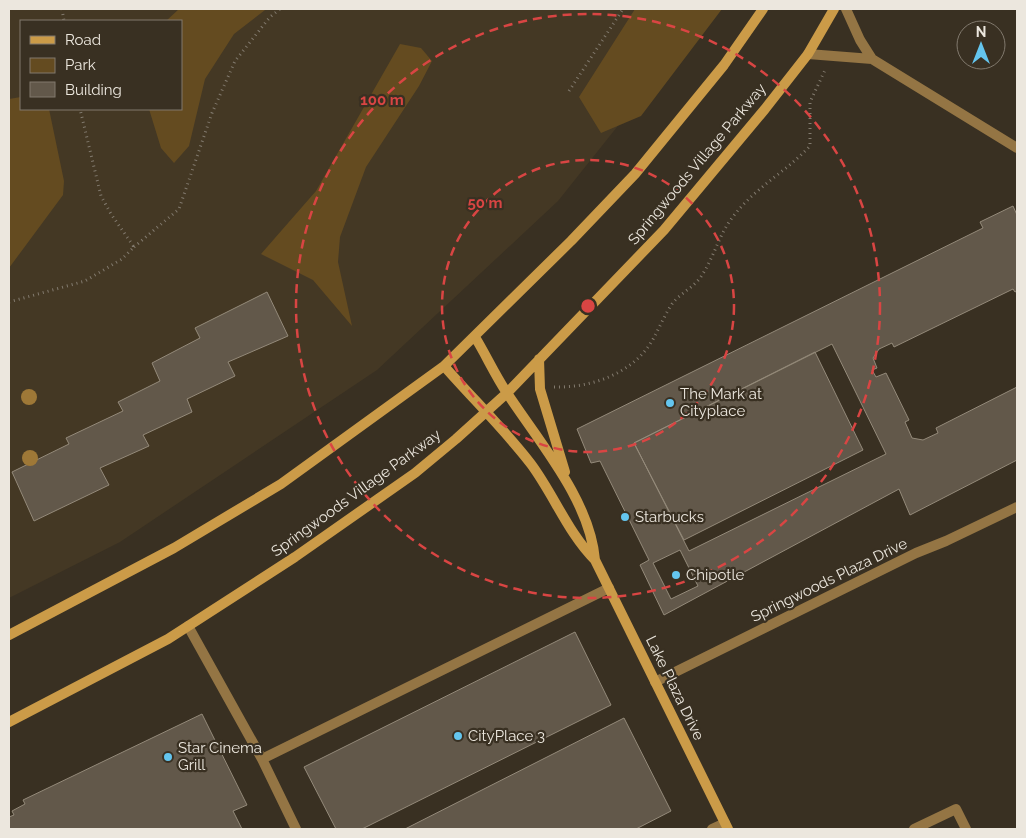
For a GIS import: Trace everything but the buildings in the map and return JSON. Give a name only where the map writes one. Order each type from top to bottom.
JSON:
[{"type":"main road","points":[[9,634],[174,548],[281,484],[444,366],[571,241],[634,174],[724,65],[763,9]]},
{"type":"main road","name":"Springwoods Village Parkway","points":[[9,722],[168,639],[295,557],[415,473],[486,413],[664,230],[766,109],[808,54],[834,9]]},
{"type":"main road","name":"Lake Plaza Drive","points":[[475,337],[507,393],[540,438],[568,485],[593,539],[595,560]]},
{"type":"main road","points":[[538,359],[540,389],[568,485]]},
{"type":"main road","name":"Lake Plaza Drive","points":[[444,366],[531,464],[555,498],[580,545],[595,560],[727,826]]},
{"type":"street","points":[[846,9],[872,59]]},
{"type":"street","points":[[808,54],[872,59],[992,130],[1017,148]]},
{"type":"street","name":"Springwoods Plaza Drive","points":[[654,682],[916,553],[946,541],[1017,507]]},
{"type":"street","points":[[262,760],[609,588]]},
{"type":"street","points":[[188,626],[262,760],[296,829]]},
{"type":"street","points":[[914,829],[956,809],[966,829]]},
{"type":"street","points":[[712,829],[727,826]]},
{"type":"path","points":[[9,302],[85,281],[122,259],[179,209],[212,113],[235,61],[270,17],[280,9]]},
{"type":"path","points":[[569,91],[623,9]]},
{"type":"path","points":[[540,389],[594,383],[628,369],[651,343],[673,303],[702,277],[731,219],[751,194],[799,158],[810,146],[810,102],[814,89],[833,56]]},
{"type":"path","points":[[80,110],[101,196],[110,214],[134,247]]},
{"type":"shaded area","points":[[9,9],[711,9],[558,201],[377,370],[120,542],[9,598]]},
{"type":"green space","points":[[179,9],[265,10],[234,34],[205,79],[189,146],[174,163],[161,148],[149,110],[182,110],[182,20],[167,20]]},
{"type":"green space","points":[[635,9],[722,9],[641,116],[601,133],[579,97]]},
{"type":"green space","points":[[400,44],[421,48],[432,61],[419,86],[366,167],[340,237],[338,262],[352,326],[313,280],[261,254],[316,191]]},
{"type":"green space","points":[[20,97],[20,110],[49,110],[64,181],[63,195],[9,268],[9,99]]},
{"type":"place","name":"The Mark at Cityplace","points":[[670,403]]},
{"type":"place","name":"Starbucks","points":[[625,517]]},
{"type":"place","name":"Chipotle","points":[[676,575]]},
{"type":"place","name":"CityPlace 3","points":[[458,736]]},
{"type":"place","name":"Star Cinema Grill","points":[[168,757]]}]
